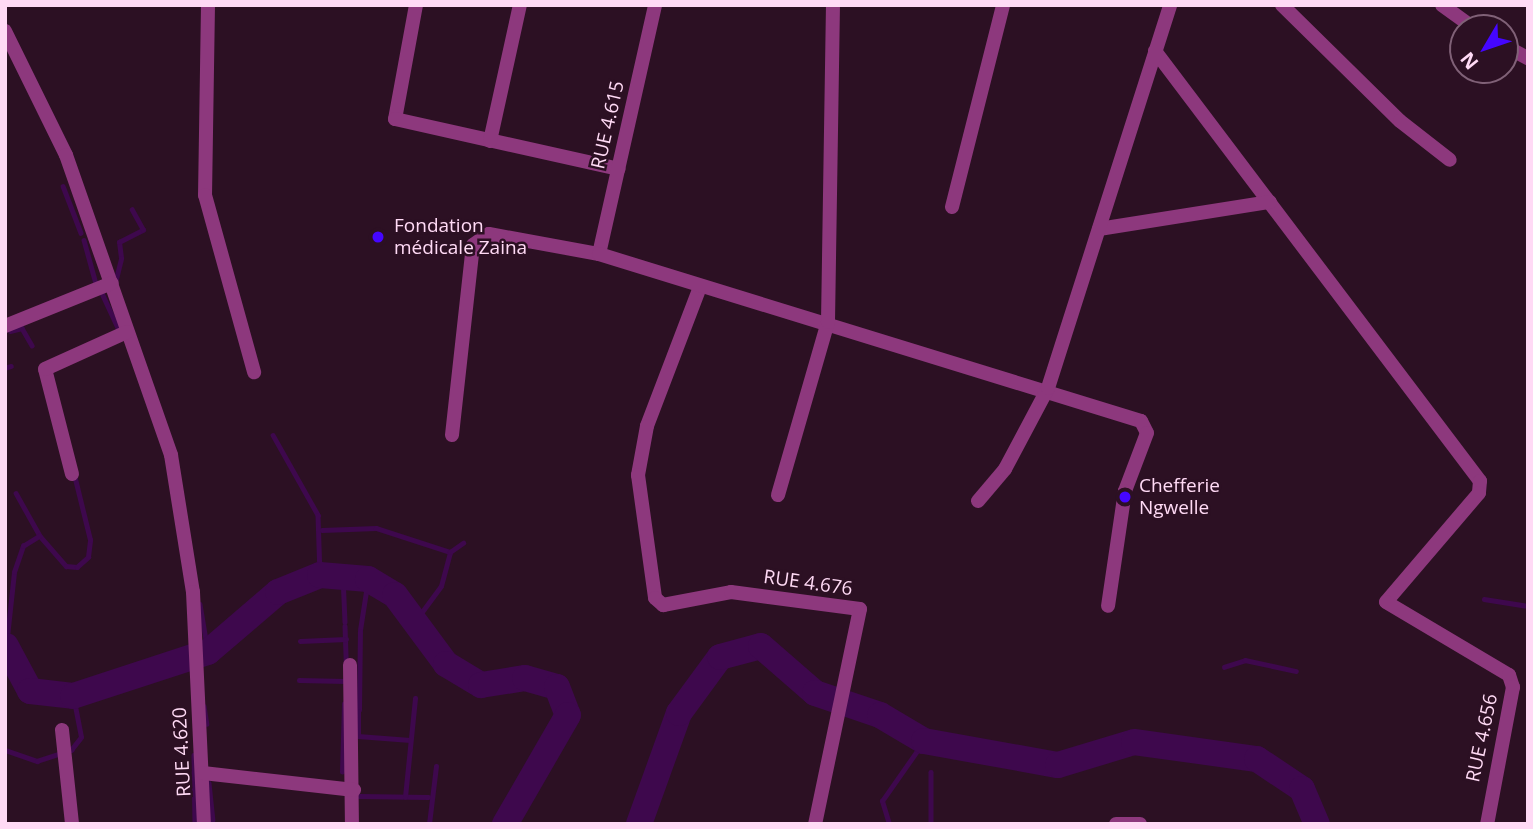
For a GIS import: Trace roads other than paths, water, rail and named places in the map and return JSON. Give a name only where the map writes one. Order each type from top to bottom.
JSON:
[{"type":"street","points":[[208,5],[205,195],[254,372]]},
{"type":"street","points":[[416,5],[395,118],[618,169]]},
{"type":"street","points":[[490,141],[520,5]]},
{"type":"street","name":"RUE 4.615","points":[[599,254],[655,5]]},
{"type":"street","points":[[778,495],[828,322],[833,5]]},
{"type":"street","points":[[953,207],[1003,5]]},
{"type":"street","points":[[978,501],[1005,469],[1048,388],[1170,5]]},
{"type":"street","points":[[1282,5],[1400,121],[1450,160]]},
{"type":"street","name":"RUE 4.620","points":[[5,31],[38,87],[112,283],[181,502],[197,678],[204,824]]},
{"type":"street","points":[[1099,229],[1270,202],[1155,51]]},
{"type":"street","name":"RUE 4.656","points":[[1270,202],[1480,481],[1479,493],[1386,602],[1498,667],[1513,687],[1487,824]]},
{"type":"street","points":[[452,435],[473,245],[489,234],[599,254],[700,287],[1048,388],[1146,427],[1124,499],[1108,606]]},
{"type":"street","points":[[5,326],[112,283]]},
{"type":"street","name":"RUE 4.676","points":[[700,287],[647,426],[638,475],[658,603],[731,592],[853,606],[863,616],[837,712],[815,824]]},
{"type":"street","points":[[72,474],[45,369],[127,332]]},
{"type":"street","points":[[350,665],[354,790],[352,824]]},
{"type":"street","points":[[62,730],[72,824]]},
{"type":"street","points":[[203,773],[354,790]]},
{"type":"street","points":[[1116,824],[1140,824]]},
{"type":"waterway","points":[[63,186],[81,233]]},
{"type":"waterway","points":[[121,258],[119,242],[143,230],[132,210]]},
{"type":"waterway","points":[[84,240],[96,284]]},
{"type":"waterway","points":[[116,279],[121,259]]},
{"type":"waterway","points":[[101,291],[120,332]]},
{"type":"waterway","points":[[10,331],[22,328],[32,345]]},
{"type":"waterway","points":[[5,368],[11,366]]},
{"type":"waterway","points":[[273,435],[318,515],[320,575]]},
{"type":"waterway","points":[[16,493],[40,536],[66,566],[77,567],[88,557],[90,540],[74,475]]},
{"type":"waterway","points":[[322,530],[376,528],[450,552]]},
{"type":"waterway","points":[[6,646],[14,572],[23,546],[39,536]]},
{"type":"waterway","points":[[413,624],[441,586],[450,552],[463,543]]},
{"type":"waterway","points":[[6,646],[30,691],[73,696],[208,652],[278,592],[320,575],[368,579],[395,595],[446,664],[481,685],[525,678],[557,687],[568,715],[505,824]]},
{"type":"waterway","points":[[343,576],[345,622]]},
{"type":"waterway","points":[[360,630],[368,579]]},
{"type":"waterway","points":[[1484,599],[1528,606]]},
{"type":"waterway","points":[[200,604],[208,652]]},
{"type":"waterway","points":[[345,626],[346,664]]},
{"type":"waterway","points":[[359,710],[360,632]]},
{"type":"waterway","points":[[300,641],[346,639]]},
{"type":"waterway","points":[[639,824],[679,713],[720,657],[761,646],[815,693],[880,715],[924,741],[1058,765],[1134,742],[1257,759],[1302,789],[1317,824]]},
{"type":"waterway","points":[[1224,667],[1245,660],[1296,671]]},
{"type":"waterway","points":[[299,680],[345,681]]},
{"type":"waterway","points":[[5,750],[37,761],[71,750],[81,737],[73,696]]},
{"type":"waterway","points":[[405,797],[415,699]]},
{"type":"waterway","points":[[342,772],[344,704]]},
{"type":"waterway","points":[[204,706],[207,724]]},
{"type":"waterway","points":[[358,712],[358,735]]},
{"type":"waterway","points":[[358,736],[410,740]]},
{"type":"waterway","points":[[889,824],[882,801],[924,741]]},
{"type":"waterway","points":[[194,755],[195,824]]},
{"type":"waterway","points":[[429,824],[436,766]]},
{"type":"waterway","points":[[931,772],[931,824]]},
{"type":"waterway","points":[[209,783],[213,820]]},
{"type":"waterway","points":[[359,796],[428,797]]},
{"type":"place","name":"Fondation médicale Zaina","points":[[378,237]]},
{"type":"place","name":"Chefferie Ngwelle","points":[[1125,497]]}]
